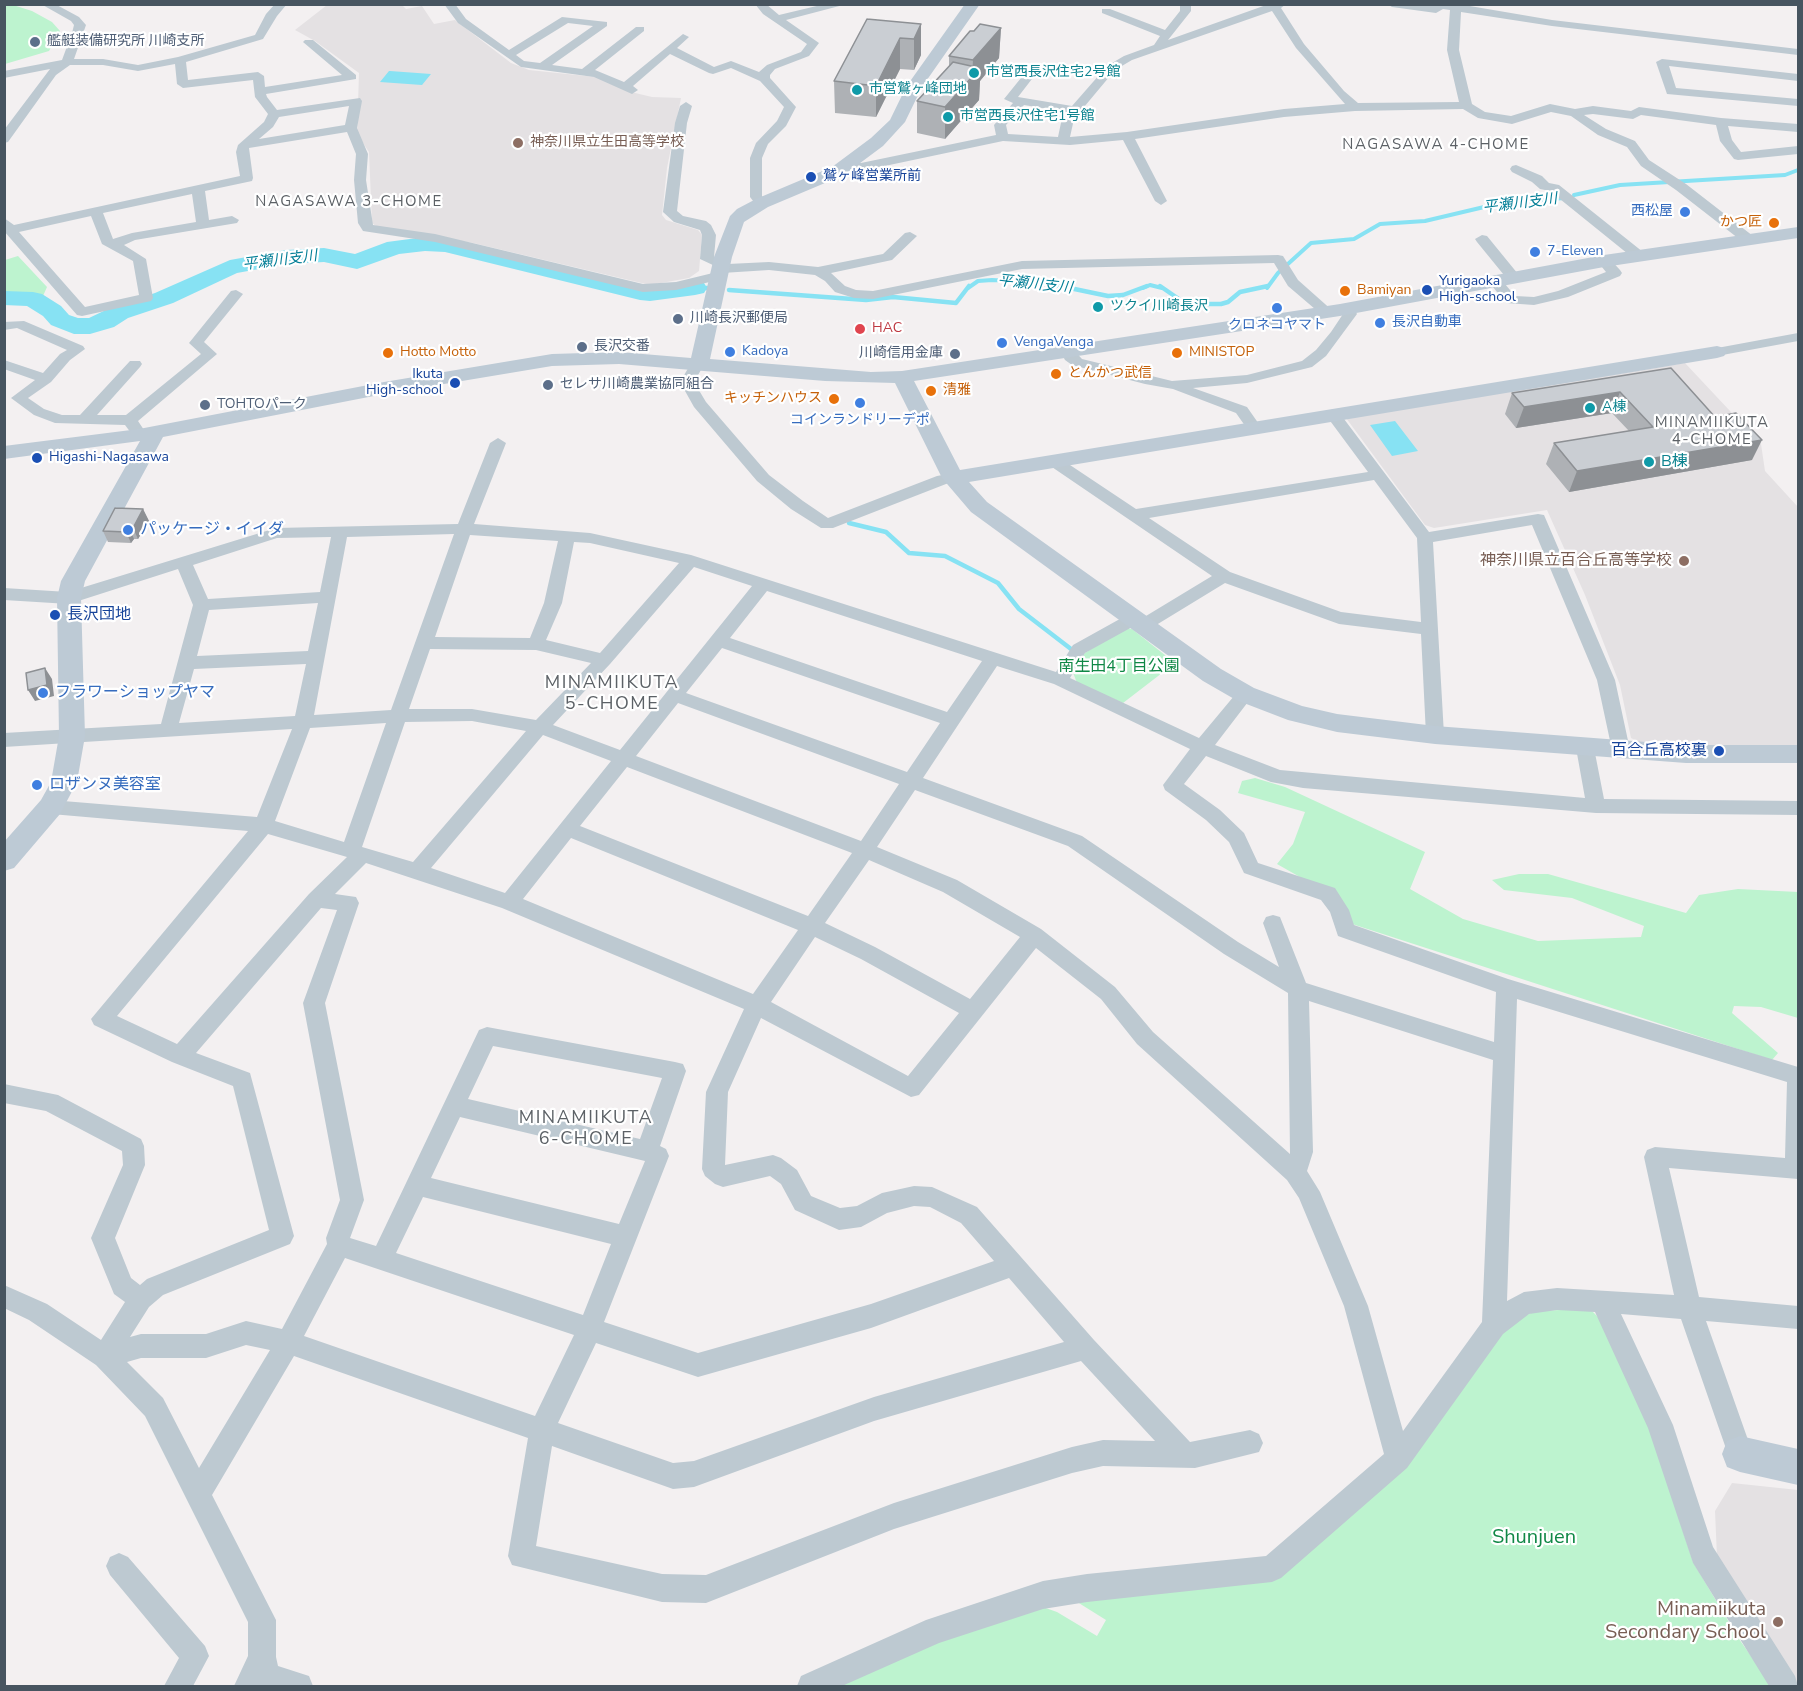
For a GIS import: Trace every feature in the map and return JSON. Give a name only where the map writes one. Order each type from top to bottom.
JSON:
[{"type":"street","points":[[4,139],[52,73],[67,62],[80,25],[75,19],[46,4]]},
{"type":"street","points":[[4,75],[67,62],[104,62],[138,68],[180,60],[259,38],[272,14],[282,4]]},
{"type":"street","points":[[449,4],[462,21],[521,64],[597,74],[629,88],[683,37]]},
{"type":"street","points":[[760,4],[766,12],[779,18],[813,43],[805,54],[768,68],[764,79]]},
{"type":"street","points":[[779,18],[842,4]]},
{"type":"street","points":[[973,4],[914,87],[897,122],[877,142],[847,165],[762,203],[743,213],[733,224],[718,277],[702,355],[688,376],[687,382],[699,404],[763,477],[797,505],[827,524],[943,479],[1798,337]]},
{"type":"street","points":[[1167,58],[1159,47],[1159,42],[1185,11],[1186,4]]},
{"type":"street","points":[[1392,4],[1436,10],[1437,5],[1570,25],[1798,52]]},
{"type":"street","points":[[1063,140],[1068,118],[1073,110],[1111,68],[1128,58],[1278,6],[1300,46],[1340,94],[1355,107]]},
{"type":"street","points":[[1129,7],[1110,13],[1166,34]]},
{"type":"street","points":[[1456,8],[1453,50],[1466,105],[1482,115],[1512,120],[1550,108],[1575,113],[1593,110],[1633,115],[1639,111],[1721,122],[1798,128]]},
{"type":"street","points":[[509,55],[566,19],[603,24],[540,68]]},
{"type":"street","points":[[585,72],[640,29]]},
{"type":"street","points":[[261,91],[352,77],[309,42]]},
{"type":"street","points":[[669,49],[713,71],[731,64],[764,79],[790,107],[782,123],[762,143],[756,158],[756,197],[762,203]]},
{"type":"street","points":[[180,60],[183,84],[258,76],[261,97],[274,114]]},
{"type":"street","points":[[1798,77],[1662,62],[1671,91],[1798,103]]},
{"type":"street","points":[[1029,75],[1010,99],[1073,110]]},
{"type":"street","points":[[274,114],[356,101],[351,128],[363,153],[360,180],[364,223],[368,228],[435,238],[643,288],[676,286],[769,266],[818,271],[887,257],[910,236]]},
{"type":"street","points":[[1003,137],[1000,125],[1020,102]]},
{"type":"street","points":[[847,165],[861,167],[1003,137],[1063,140],[1127,136],[1284,113],[1355,107],[1466,105]]},
{"type":"street","points":[[686,106],[681,123],[670,212],[679,219],[702,224],[706,228],[709,235],[707,259],[718,277]]},
{"type":"street","points":[[1575,113],[1602,132],[1631,144],[1645,163],[1675,182],[1748,239]]},
{"type":"street","points":[[9,226],[96,211],[247,178],[242,152],[244,145],[269,124],[274,114]]},
{"type":"street","points":[[1721,122],[1726,141],[1738,156],[1798,150]]},
{"type":"street","points":[[244,145],[351,128]]},
{"type":"street","points":[[1127,136],[1161,201]]},
{"type":"street","points":[[1516,169],[1537,179],[1545,186],[1554,188],[1638,255]]},
{"type":"street","points":[[198,188],[203,225]]},
{"type":"street","points":[[9,226],[82,312],[146,298],[140,259],[108,241],[96,211]]},
{"type":"street","points":[[114,244],[132,237],[232,220]]},
{"type":"street","points":[[4,453],[552,360],[618,358],[825,375],[871,378],[902,377],[1327,312],[1638,255],[1798,232]]},
{"type":"street","points":[[1482,239],[1504,279]]},
{"type":"street","points":[[818,271],[830,278],[840,289],[854,294],[873,295],[1022,265],[1278,259],[1293,283],[1327,312]]},
{"type":"street","points":[[4,861],[51,807],[64,782],[72,736],[69,598],[73,581],[142,429],[210,354],[196,343],[236,294]]},
{"type":"street","points":[[1172,385],[1247,379],[1307,364],[1321,353],[1336,335],[1350,314],[1347,308]]},
{"type":"street","points":[[4,326],[19,324],[78,349],[65,357],[46,379],[11,397]]},
{"type":"street","points":[[1067,351],[1070,357],[1077,362],[1145,381],[1172,385],[1242,410],[1253,427]]},
{"type":"street","points":[[4,364],[46,379]]},
{"type":"street","points":[[86,418],[135,364]]},
{"type":"street","points":[[902,377],[953,478],[978,507],[1212,675],[1245,694],[1297,714],[1336,723],[1435,735],[1686,754],[1798,754]]},
{"type":"street","points":[[11,397],[60,420],[86,418],[142,429]]},
{"type":"street","points":[[1333,414],[1425,538],[1435,735]]},
{"type":"street","points":[[180,1056],[357,852],[399,716],[498,443]]},
{"type":"street","points":[[1052,460],[1224,576],[1339,618],[1430,629]]},
{"type":"street","points":[[1134,515],[1377,475]]},
{"type":"street","points":[[1425,538],[1538,519],[1606,680],[1621,750]]},
{"type":"street","points":[[4,594],[69,598],[184,564],[276,533],[465,529],[590,538],[691,560],[1060,680],[1202,747],[1278,777],[1596,806],[1798,808]]},
{"type":"street","points":[[105,1357],[140,1299],[155,1287],[282,1236],[242,1080],[180,1056],[102,1019],[264,825],[303,723],[340,531]]},
{"type":"street","points":[[536,644],[553,603],[567,536]]},
{"type":"street","points":[[417,871],[540,727],[604,660],[691,560]]},
{"type":"street","points":[[168,731],[202,606],[184,564]]},
{"type":"street","points":[[1060,680],[1079,649],[1138,622],[1224,576]]},
{"type":"street","points":[[509,902],[763,584]]},
{"type":"street","points":[[202,606],[327,597]]},
{"type":"street","points":[[718,640],[952,720]]},
{"type":"street","points":[[425,643],[536,644],[604,660]]},
{"type":"street","points":[[185,663],[316,657]]},
{"type":"street","points":[[992,659],[865,850],[757,1005],[740,1037],[717,1092],[713,1169],[723,1177],[772,1165],[789,1177],[803,1203],[839,1219],[861,1216],[882,1204],[914,1196],[932,1197],[969,1215],[1085,1348],[1184,1454]]},
{"type":"street","points":[[1245,694],[1172,785],[1213,815],[1237,838],[1251,868],[1328,894],[1339,910],[1345,930],[1507,987],[1798,1076],[1797,1168],[1655,1157],[1689,1307],[1740,1454],[1798,1467]]},
{"type":"street","points":[[674,695],[1075,841],[1231,948],[1298,988],[1503,1053]]},
{"type":"street","points":[[4,740],[399,716],[472,715],[540,727],[865,850],[950,886],[1034,935],[1108,993],[1145,1038],[1295,1173],[1308,1192],[1356,1306],[1398,1459]]},
{"type":"street","points":[[1586,748],[1596,806]]},
{"type":"street","points":[[51,807],[264,825],[417,871],[509,902],[757,1005],[911,1088],[1034,935]]},
{"type":"street","points":[[567,829],[811,926],[868,953],[974,1011]]},
{"type":"street","points":[[198,1494],[288,1342],[339,1245],[338,1238],[352,1200],[314,1004],[349,903],[316,900]]},
{"type":"street","points":[[1274,923],[1298,988],[1302,1152],[1295,1173]]},
{"type":"street","points":[[1494,1326],[1507,987]]},
{"type":"street","points":[[381,1260],[456,1106],[487,1036],[675,1071],[647,1150]]},
{"type":"street","points":[[4,1093],[50,1102],[133,1146],[134,1165],[103,1238],[122,1286],[140,1299]]},
{"type":"street","points":[[456,1106],[647,1150],[658,1156],[589,1330],[542,1429],[521,1556],[662,1588],[706,1589],[894,1516],[1072,1460],[1103,1453],[1195,1455],[1250,1443]]},
{"type":"street","points":[[418,1185],[626,1237]]},
{"type":"street","points":[[339,1245],[698,1365],[871,1316],[1014,1265]]},
{"type":"street","points":[[4,1296],[38,1312],[105,1357],[154,1407],[262,1620],[262,1657],[267,1676],[299,1686]]},
{"type":"street","points":[[811,1686],[936,1630],[1043,1595],[1087,1588],[1272,1569],[1398,1459],[1494,1326],[1524,1303],[1557,1299],[1689,1307],[1798,1317]]},
{"type":"street","points":[[1602,1302],[1660,1425],[1702,1554],[1785,1686]]},
{"type":"street","points":[[105,1357],[141,1346],[206,1346],[246,1333],[288,1342],[673,1476],[694,1474],[874,1409],[1085,1348]]},
{"type":"street","points":[[119,1566],[195,1656],[178,1686]]},
{"type":"street","points":[[248,1686],[262,1657]]},
{"type":"shaded area","name":"神奈川県立生田高等学校","points":[[327,5],[402,5],[406,9],[422,6],[434,24],[455,20],[511,63],[529,70],[596,77],[631,92],[652,97],[681,98],[667,168],[662,215],[666,220],[698,230],[702,235],[699,271],[689,278],[650,285],[473,243],[376,226],[372,223],[369,152],[357,134],[359,73],[315,41],[295,30]]},
{"type":"shaded area","name":"神奈川県立百合丘高等学校","points":[[1685,363],[1761,444],[1765,471],[1798,507],[1798,745],[1679,747],[1639,742],[1631,738],[1620,685],[1585,595],[1547,510],[1434,528],[1425,525],[1346,418]]},
{"type":"shaded area","name":"Minamiikuta Secondary School","points":[[1732,1483],[1798,1490],[1798,1686],[1717,1557],[1715,1511]]},
{"type":"green space","name":"艦艇装備研究所 川崎支所","points":[[4,5],[13,5],[32,11],[52,22],[60,31],[49,51],[5,64]]},
{"type":"green space","points":[[18,256],[47,287],[43,296],[25,304],[5,301],[5,260]]},
{"type":"green space","name":"南生田4丁目公園","points":[[1124,628],[1132,629],[1175,663],[1123,703],[1077,683],[1072,670],[1085,653]]},
{"type":"green space","points":[[1255,778],[1285,787],[1425,852],[1410,889],[1463,919],[1538,941],[1641,937],[1644,926],[1572,898],[1504,890],[1492,880],[1519,874],[1548,874],[1686,913],[1699,895],[1738,889],[1798,892],[1798,1018],[1761,1007],[1734,1006],[1732,1013],[1778,1053],[1772,1060],[1352,924],[1328,893],[1277,864],[1293,844],[1305,812],[1238,793],[1242,781]]},
{"type":"green space","name":"Shunjuen","points":[[1591,1310],[1600,1319],[1648,1423],[1693,1562],[1739,1639],[1772,1686],[834,1686],[942,1638],[1040,1606],[1057,1612],[1097,1636],[1106,1620],[1074,1600],[1274,1577],[1511,1321],[1536,1311]]},
{"type":"water","points":[[389,71],[431,74],[422,85],[380,82]]},
{"type":"water","points":[[1395,421],[1418,451],[1392,456],[1370,425]]},
{"type":"building","points":[[867,19],[921,24],[914,39],[900,38],[876,86],[834,81]]},
{"type":"building","points":[[980,24],[1001,28],[973,60],[949,56],[970,31],[974,31]]},
{"type":"building","points":[[953,62],[980,68],[945,107],[917,101]]},
{"type":"building","points":[[1671,368],[1715,417],[1736,413],[1762,440],[1577,471],[1554,443],[1653,427],[1620,392],[1524,407],[1512,393]]},
{"type":"building","points":[[115,508],[143,509],[133,528],[129,527],[126,532],[103,531]]},
{"type":"building","points":[[45,668],[47,685],[28,690],[26,673]]},
{"type":"waterway","name":"平瀬川支川","points":[[1574,195],[1620,185],[1785,175],[1798,170]]},
{"type":"waterway","name":"平瀬川支川","points":[[1267,288],[1278,273],[1311,243],[1354,239],[1380,224],[1425,221],[1501,203],[1564,198]]},
{"type":"waterway","name":"平瀬川支川","points":[[4,298],[33,299],[52,311],[60,320],[74,326],[90,326],[105,322],[119,313],[164,298],[230,267],[286,257],[324,255],[357,262],[395,247],[425,244],[445,245],[640,293],[650,294],[695,288]]},
{"type":"waterway","name":"平瀬川支川","points":[[968,288],[978,281],[992,280],[1045,283],[1068,288]]},
{"type":"waterway","name":"平瀬川支川","points":[[1143,288],[1150,285],[1162,288]]},
{"type":"waterway","name":"平瀬川支川","points":[[729,290],[866,300],[893,297],[956,303],[969,286]]},
{"type":"waterway","name":"平瀬川支川","points":[[1060,286],[1108,296],[1123,295],[1147,286]]},
{"type":"waterway","name":"平瀬川支川","points":[[1160,286],[1186,304],[1221,304],[1228,302],[1240,292],[1268,286]]},
{"type":"waterway","name":"平瀬川支川","points":[[695,288],[711,288]]},
{"type":"waterway","points":[[849,523],[886,532],[909,553],[945,556],[998,583],[1019,609],[1071,649]]},
{"type":"place","name":"艦艇装備研究所 川崎支所","points":[[35,42]]},
{"type":"place","name":"市営西長沢住宅2号館","points":[[974,73]]},
{"type":"place","name":"市営鷲ヶ峰団地","points":[[857,90]]},
{"type":"place","name":"市営西長沢住宅1号館","points":[[948,117]]},
{"type":"place","name":"神奈川県立生田高等学校","points":[[518,143]]},
{"type":"place","name":"鷲ヶ峰営業所前","points":[[811,177]]},
{"type":"place","name":"西松屋","points":[[1685,212]]},
{"type":"place","name":"かつ匠","points":[[1774,223]]},
{"type":"place","name":"7-Eleven","points":[[1535,252]]},
{"type":"place","name":"Yurigaoka High-school","points":[[1427,290]]},
{"type":"place","name":"Bamiyan","points":[[1345,291]]},
{"type":"place","name":"ツクイ川崎長沢","points":[[1098,307]]},
{"type":"place","name":"クロネコヤマト","points":[[1277,308]]},
{"type":"place","name":"川崎長沢郵便局","points":[[678,319]]},
{"type":"place","name":"長沢自動車","points":[[1380,323]]},
{"type":"place","name":"HAC","points":[[860,329]]},
{"type":"place","name":"VengaVenga","points":[[1002,343]]},
{"type":"place","name":"長沢交番","points":[[582,347]]},
{"type":"place","name":"Kadoya","points":[[730,352]]},
{"type":"place","name":"Hotto Motto","points":[[388,353]]},
{"type":"place","name":"MINISTOP","points":[[1177,353]]},
{"type":"place","name":"川崎信用金庫","points":[[955,354]]},
{"type":"place","name":"とんかつ武信","points":[[1056,374]]},
{"type":"place","name":"Ikuta High-school","points":[[455,383]]},
{"type":"place","name":"セレサ川崎農業協同組合","points":[[548,385]]},
{"type":"place","name":"清雅","points":[[931,391]]},
{"type":"place","name":"キッチンハウス","points":[[834,399]]},
{"type":"place","name":"コインランドリーデポ","points":[[860,403]]},
{"type":"place","name":"TOHTOパーク","points":[[205,405]]},
{"type":"place","name":"A棟","points":[[1590,408]]},
{"type":"place","name":"Higashi-Nagasawa","points":[[37,458]]},
{"type":"place","name":"B棟","points":[[1649,462]]},
{"type":"place","name":"パッケージ・イイダ","points":[[128,530]]},
{"type":"place","name":"神奈川県立百合丘高等学校","points":[[1684,561]]},
{"type":"place","name":"長沢団地","points":[[55,615]]},
{"type":"place","name":"フラワーショップヤマ","points":[[43,693]]},
{"type":"place","name":"百合丘高校裏","points":[[1719,751]]},
{"type":"place","name":"ロザンヌ美容室","points":[[37,785]]},
{"type":"place","name":"Minamiikuta Secondary School","points":[[1778,1622]]},
{"type":"district","name":"NAGASAWA 4-CHOME","points":[[1436,145]]},
{"type":"district","name":"NAGASAWA 3-CHOME","points":[[349,202]]},
{"type":"district","name":"MINAMIIKUTA 4-CHOME","points":[[1712,432]]},
{"type":"district","name":"MINAMIIKUTA 5-CHOME","points":[[612,694]]},
{"type":"district","name":"MINAMIIKUTA 6-CHOME","points":[[586,1129]]}]
